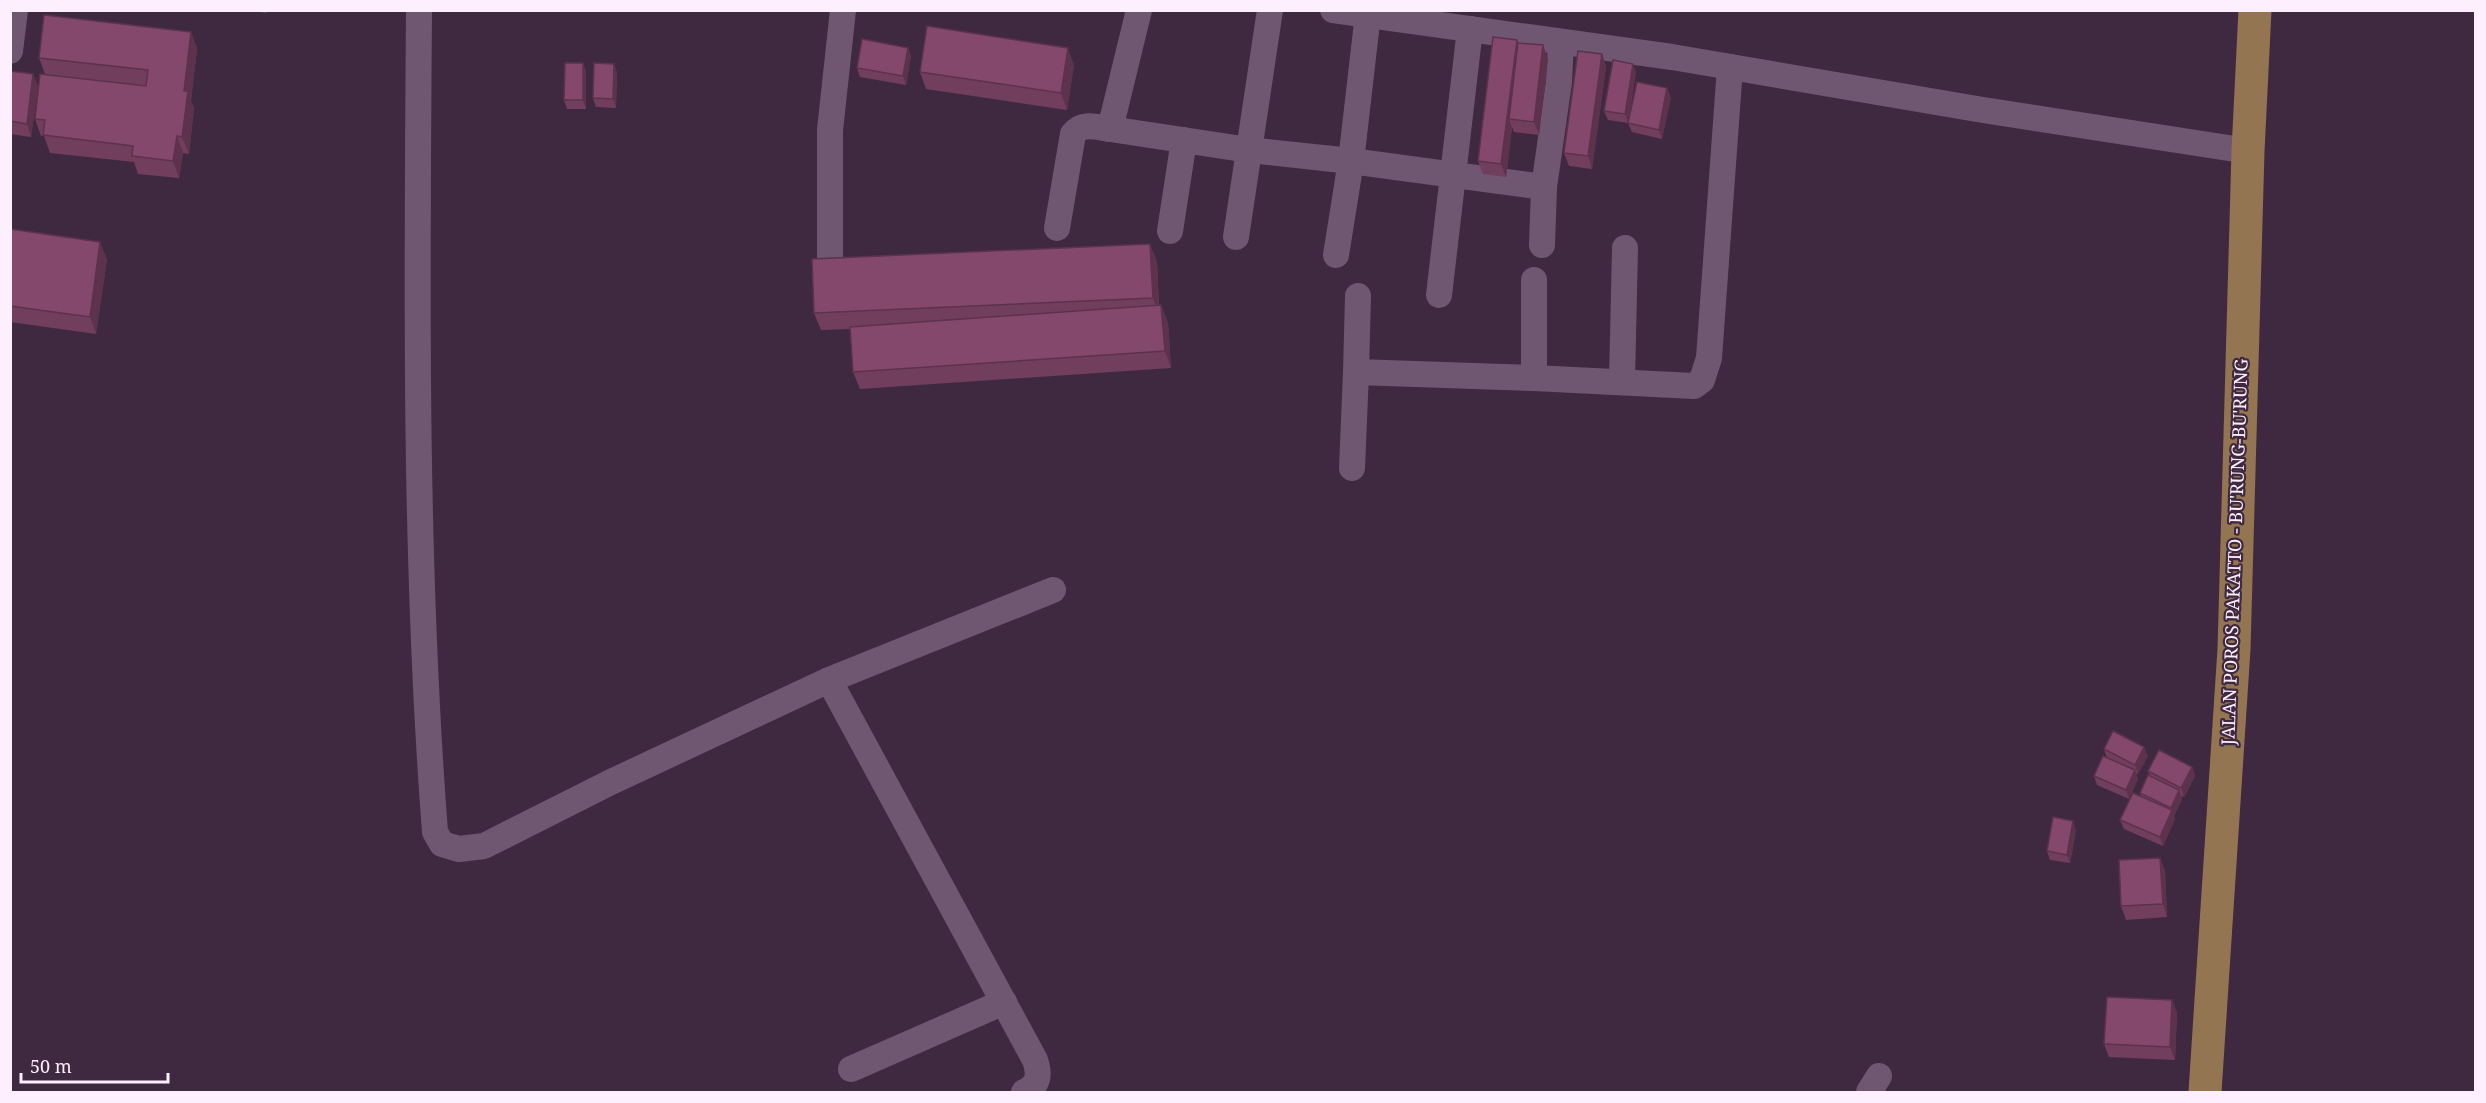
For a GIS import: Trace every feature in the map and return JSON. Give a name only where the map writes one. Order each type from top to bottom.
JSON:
[{"type":"main road","name":"JALAN POROS PAKATTO - BU'RUNG-BU'RUNG","points":[[2205,1092],[2234,649],[2248,151],[2255,10]]},
{"type":"street","points":[[10,51],[15,10]]},
{"type":"street","points":[[419,10],[417,225],[420,496],[428,744],[435,832],[442,844],[451,848],[468,849],[484,846],[611,782],[830,680],[1053,590]]},
{"type":"street","points":[[830,261],[830,130],[843,10]]},
{"type":"street","points":[[1110,129],[1139,10]]},
{"type":"street","points":[[1236,237],[1270,10]]},
{"type":"street","points":[[1333,10],[1730,67],[1983,110],[2248,151]]},
{"type":"street","points":[[1336,255],[1351,161],[1368,14]]},
{"type":"street","points":[[1439,295],[1451,175],[1470,29]]},
{"type":"street","points":[[1542,245],[1544,188],[1559,82],[1562,42]]},
{"type":"street","points":[[1356,372],[1622,381],[1694,386],[1702,380],[1707,369],[1713,327],[1730,67]]},
{"type":"street","points":[[1057,228],[1073,134],[1083,126],[1544,188]]},
{"type":"street","points":[[1170,231],[1184,140]]},
{"type":"street","points":[[1622,381],[1625,248]]},
{"type":"street","points":[[1534,280],[1534,378]]},
{"type":"street","points":[[1353,468],[1358,296]]},
{"type":"street","points":[[830,680],[1037,1066],[1038,1080],[1035,1085],[1024,1092]]},
{"type":"street","points":[[851,1069],[1004,1002]]},
{"type":"building","points":[[44,15],[191,32],[184,91],[188,91],[182,137],[177,136],[173,161],[132,156],[133,146],[43,135],[45,120],[35,119],[40,74],[146,86],[148,70],[39,58]]},
{"type":"building","points":[[927,26],[1068,48],[1061,93],[920,72]]},
{"type":"building","points":[[1493,37],[1517,40],[1501,164],[1478,161]]},
{"type":"building","points":[[862,39],[908,48],[903,76],[857,68]]},
{"type":"building","points":[[1518,43],[1543,45],[1534,122],[1509,119]]},
{"type":"building","points":[[1578,51],[1602,54],[1588,156],[1564,153]]},
{"type":"building","points":[[1613,60],[1633,64],[1625,114],[1604,111]]},
{"type":"building","points":[[565,63],[583,63],[583,100],[564,100]]},
{"type":"building","points":[[594,63],[614,64],[613,99],[593,98]]},
{"type":"building","points":[[10,71],[33,74],[27,124],[10,121]]},
{"type":"building","points":[[1637,82],[1667,88],[1659,130],[1628,123]]},
{"type":"building","points":[[10,229],[100,242],[90,317],[10,306]]},
{"type":"building","points":[[1150,244],[1153,298],[814,313],[812,259]]},
{"type":"building","points":[[1161,305],[1165,351],[853,372],[850,327]]},
{"type":"building","points":[[2113,731],[2144,747],[2135,765],[2104,749]]},
{"type":"building","points":[[2159,750],[2192,767],[2181,788],[2148,771]]},
{"type":"building","points":[[2103,756],[2135,770],[2126,790],[2094,776]]},
{"type":"building","points":[[2148,775],[2179,790],[2171,808],[2140,793]]},
{"type":"building","points":[[2133,793],[2172,810],[2160,837],[2120,820]]},
{"type":"building","points":[[2053,817],[2073,821],[2067,855],[2047,851]]},
{"type":"building","points":[[2160,858],[2163,904],[2121,906],[2119,860]]},
{"type":"building","points":[[2107,997],[2172,1000],[2170,1047],[2104,1044]]}]
